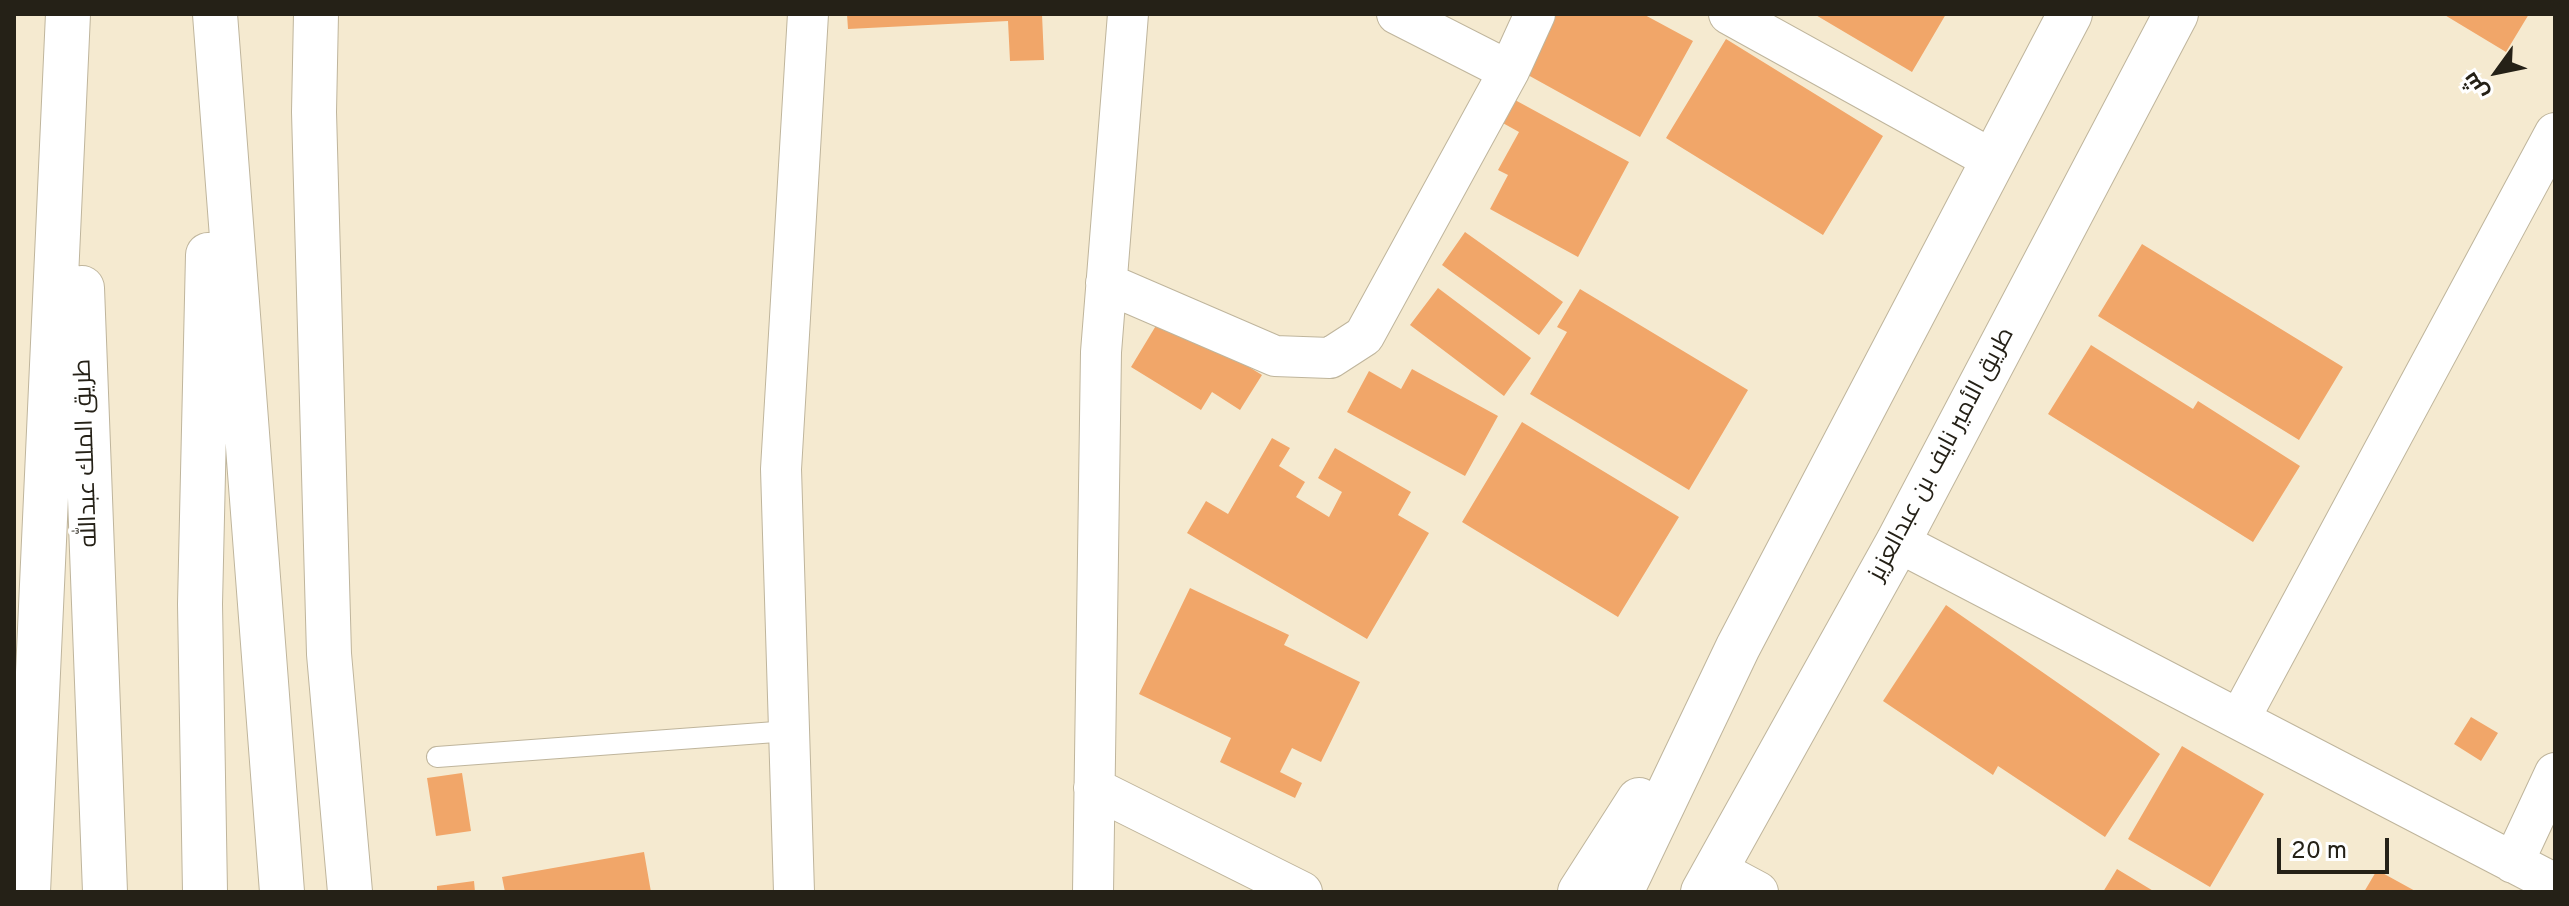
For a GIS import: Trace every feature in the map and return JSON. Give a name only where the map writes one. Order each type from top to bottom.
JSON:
[{"type":"main road","points":[[28,892],[70,14]]},
{"type":"main road","name":"طريق الملك عبدالله","points":[[70,14],[105,892]]},
{"type":"main road","points":[[205,892],[200,604],[214,14]]},
{"type":"main road","points":[[214,14],[282,892]]},
{"type":"main road","points":[[316,14],[314,112],[329,654],[350,892]]},
{"type":"main road","points":[[1621,892],[1738,647],[2070,14]]},
{"type":"main road","name":"طريق الأمير نايف بن عبدالعزيز","points":[[1709,880],[1898,542],[2176,14]]},
{"type":"main road","points":[[1580,892],[1738,647]]},
{"type":"street","points":[[794,892],[781,469],[808,14]]},
{"type":"street","points":[[1093,892],[1101,352],[1128,14]]},
{"type":"street","points":[[1397,14],[1509,71]]},
{"type":"street","points":[[1106,283],[1275,356],[1330,358],[1364,336],[1509,71],[1535,14]]},
{"type":"street","points":[[1729,14],[1993,160]]},
{"type":"street","points":[[2240,718],[2555,133]]},
{"type":"street","points":[[1898,542],[2555,884]]},
{"type":"street","points":[[2513,863],[2555,773]]},
{"type":"street","points":[[1094,788],[1302,892]]},
{"type":"street","points":[[1709,880],[1758,892]]},
{"type":"lane","points":[[437,757],[789,731]]},
{"type":"building","points":[[847,14],[1042,14],[1044,60],[1010,61],[1008,21],[848,29]]},
{"type":"building","points":[[1547,14],[1643,14],[1693,41],[1640,137],[1517,69]]},
{"type":"building","points":[[1814,14],[1946,14],[1912,72]]},
{"type":"building","points":[[2443,14],[2529,14],[2506,52]]},
{"type":"building","points":[[1726,39],[1883,136],[1823,235],[1666,138]]},
{"type":"building","points":[[1504,94],[1629,162],[1578,257],[1490,209],[1508,175],[1498,170],[1519,132],[1492,117]]},
{"type":"building","points":[[1465,232],[1563,302],[1539,335],[1442,265]]},
{"type":"building","points":[[2142,244],[2343,367],[2299,440],[2098,316]]},
{"type":"building","points":[[1438,288],[1531,358],[1504,396],[1410,325]]},
{"type":"building","points":[[1580,289],[1748,390],[1689,490],[1530,394],[1567,332],[1557,327]]},
{"type":"building","points":[[1163,314],[1262,375],[1240,410],[1212,392],[1201,410],[1131,367]]},
{"type":"building","points":[[2091,345],[2193,409],[2198,401],[2300,466],[2253,542],[2048,414]]},
{"type":"building","points":[[1412,369],[1498,416],[1465,476],[1347,412],[1369,371],[1401,389]]},
{"type":"building","points":[[1522,422],[1679,517],[1618,617],[1462,522]]},
{"type":"building","points":[[1272,438],[1290,448],[1279,466],[1305,482],[1296,497],[1329,517],[1342,492],[1318,478],[1335,448],[1411,492],[1398,515],[1429,533],[1367,639],[1187,533],[1206,501],[1228,514]]},
{"type":"building","points":[[1190,588],[1289,635],[1284,645],[1360,682],[1321,762],[1292,748],[1280,772],[1302,783],[1295,798],[1220,762],[1231,738],[1139,694]]},
{"type":"building","points":[[1946,605],[2160,754],[2105,837],[1998,766],[1993,775],[1883,701]]},
{"type":"building","points":[[2471,717],[2498,733],[2481,761],[2454,744]]},
{"type":"building","points":[[2182,746],[2264,794],[2210,887],[2128,839]]},
{"type":"building","points":[[462,773],[471,831],[436,836],[427,778]]},
{"type":"building","points":[[644,852],[651,892],[505,892],[502,877]]},
{"type":"building","points":[[2117,869],[2155,892],[2103,892]]},
{"type":"building","points":[[2377,870],[2417,892],[2364,892]]},
{"type":"building","points":[[474,881],[475,892],[437,892],[437,886]]}]
